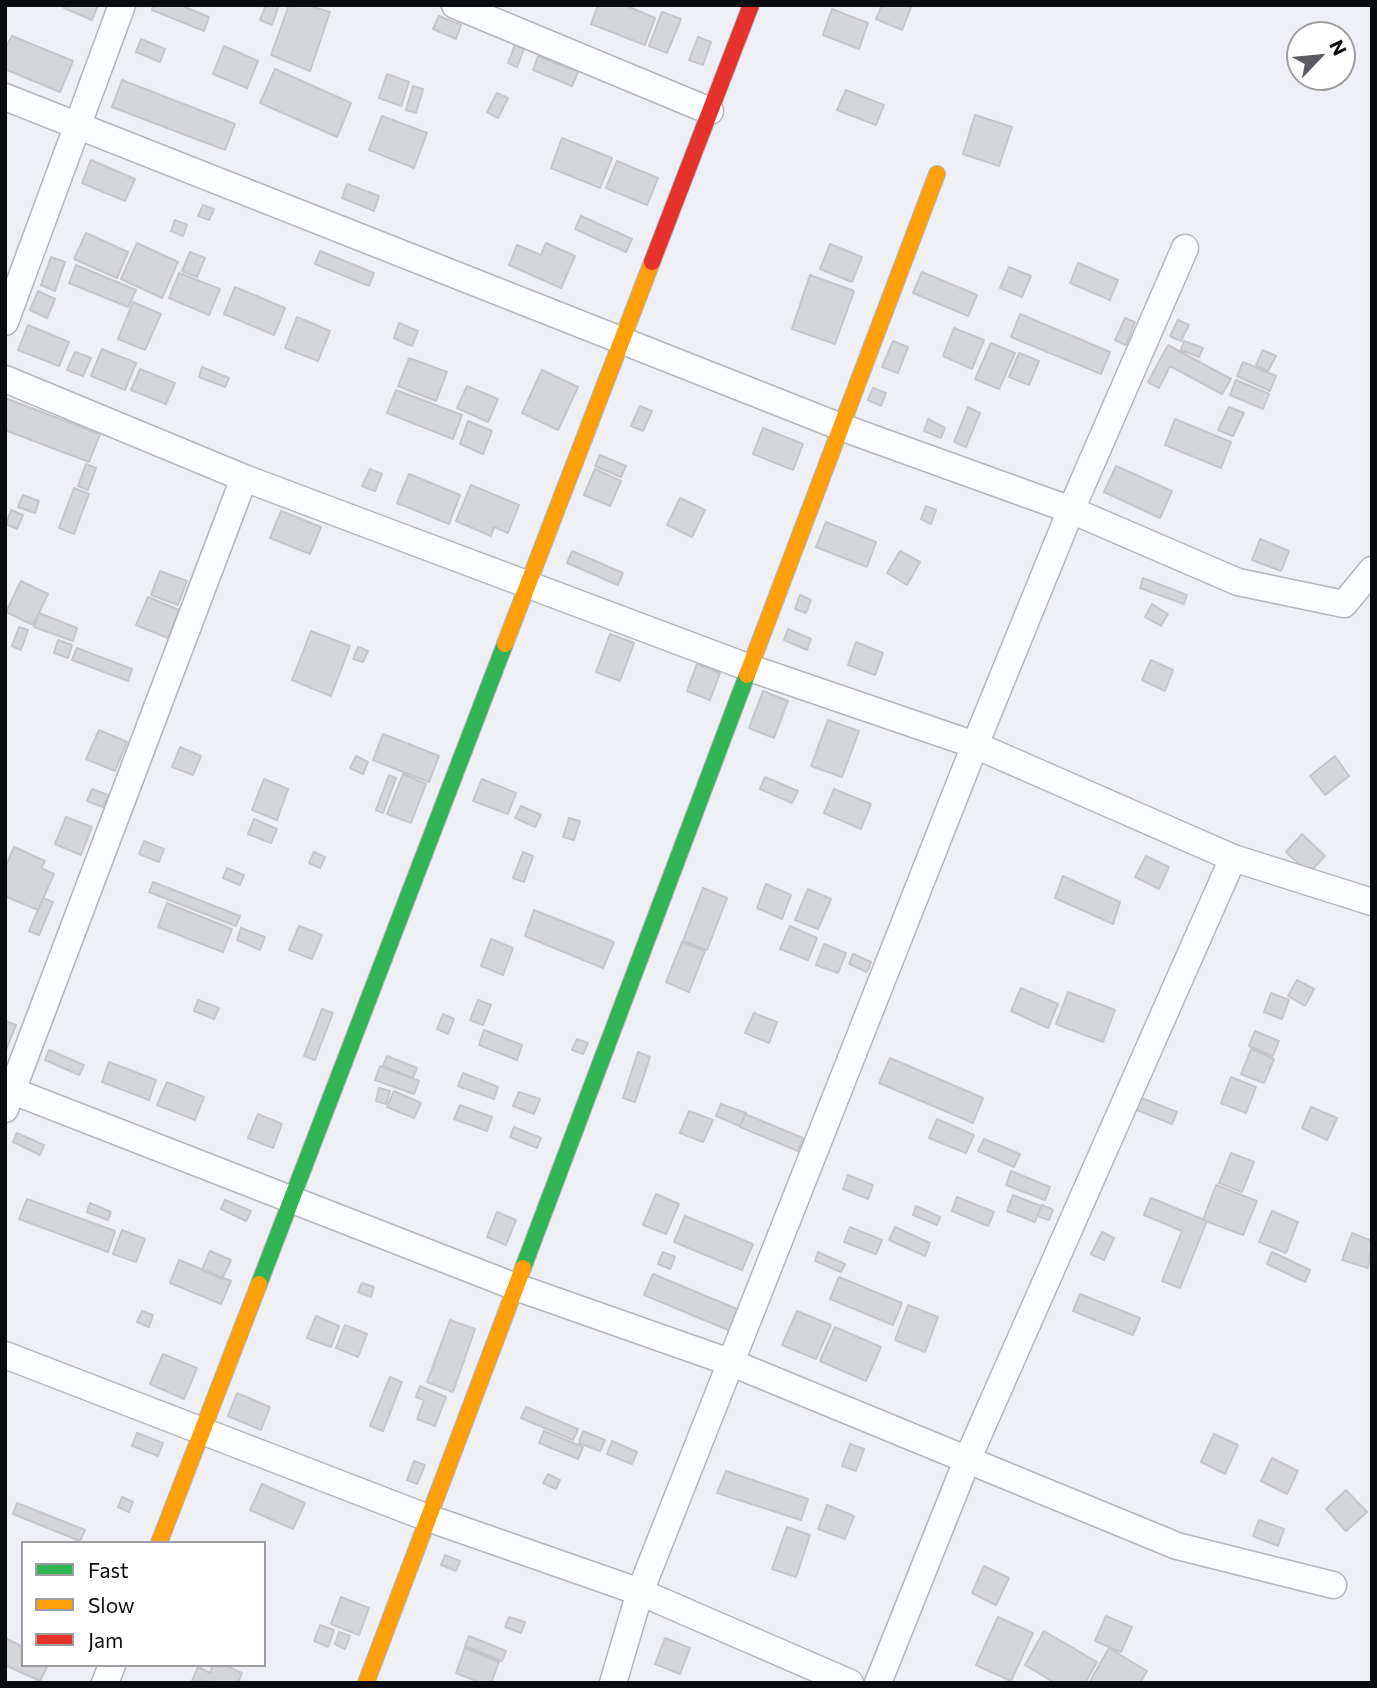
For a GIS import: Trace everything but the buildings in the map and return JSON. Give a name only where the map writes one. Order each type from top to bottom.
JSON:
[{"type":"street","points":[[5,322],[122,5]]},
{"type":"street","points":[[455,5],[710,110]]},
{"type":"street","points":[[160,1541],[751,5]]},
{"type":"street","points":[[5,97],[621,342],[841,427],[1071,510],[1238,582],[1344,604],[1372,570]]},
{"type":"street","points":[[366,1683],[937,174]]},
{"type":"street","points":[[612,1683],[640,1592],[975,745],[1071,510],[1185,248]]},
{"type":"street","points":[[5,379],[244,478],[750,668],[975,745],[1233,858],[1372,902]]},
{"type":"street","points":[[244,478],[7,1096],[516,1287],[732,1363],[1177,1546],[1334,1585]]},
{"type":"street","points":[[878,1683],[968,1458],[1233,858]]},
{"type":"street","points":[[5,1355],[428,1518],[640,1592],[850,1683]]},
{"type":"traffic: fast","points":[[259,1284],[505,644]]},
{"type":"traffic: fast","points":[[523,1268],[747,675]]},
{"type":"traffic: slow","points":[[747,675],[937,174]]},
{"type":"traffic: slow","points":[[505,644],[652,262]]},
{"type":"traffic: slow","points":[[366,1683],[523,1268]]},
{"type":"traffic: slow","points":[[160,1541],[259,1284]]},
{"type":"traffic: jam","points":[[652,262],[751,5]]}]
